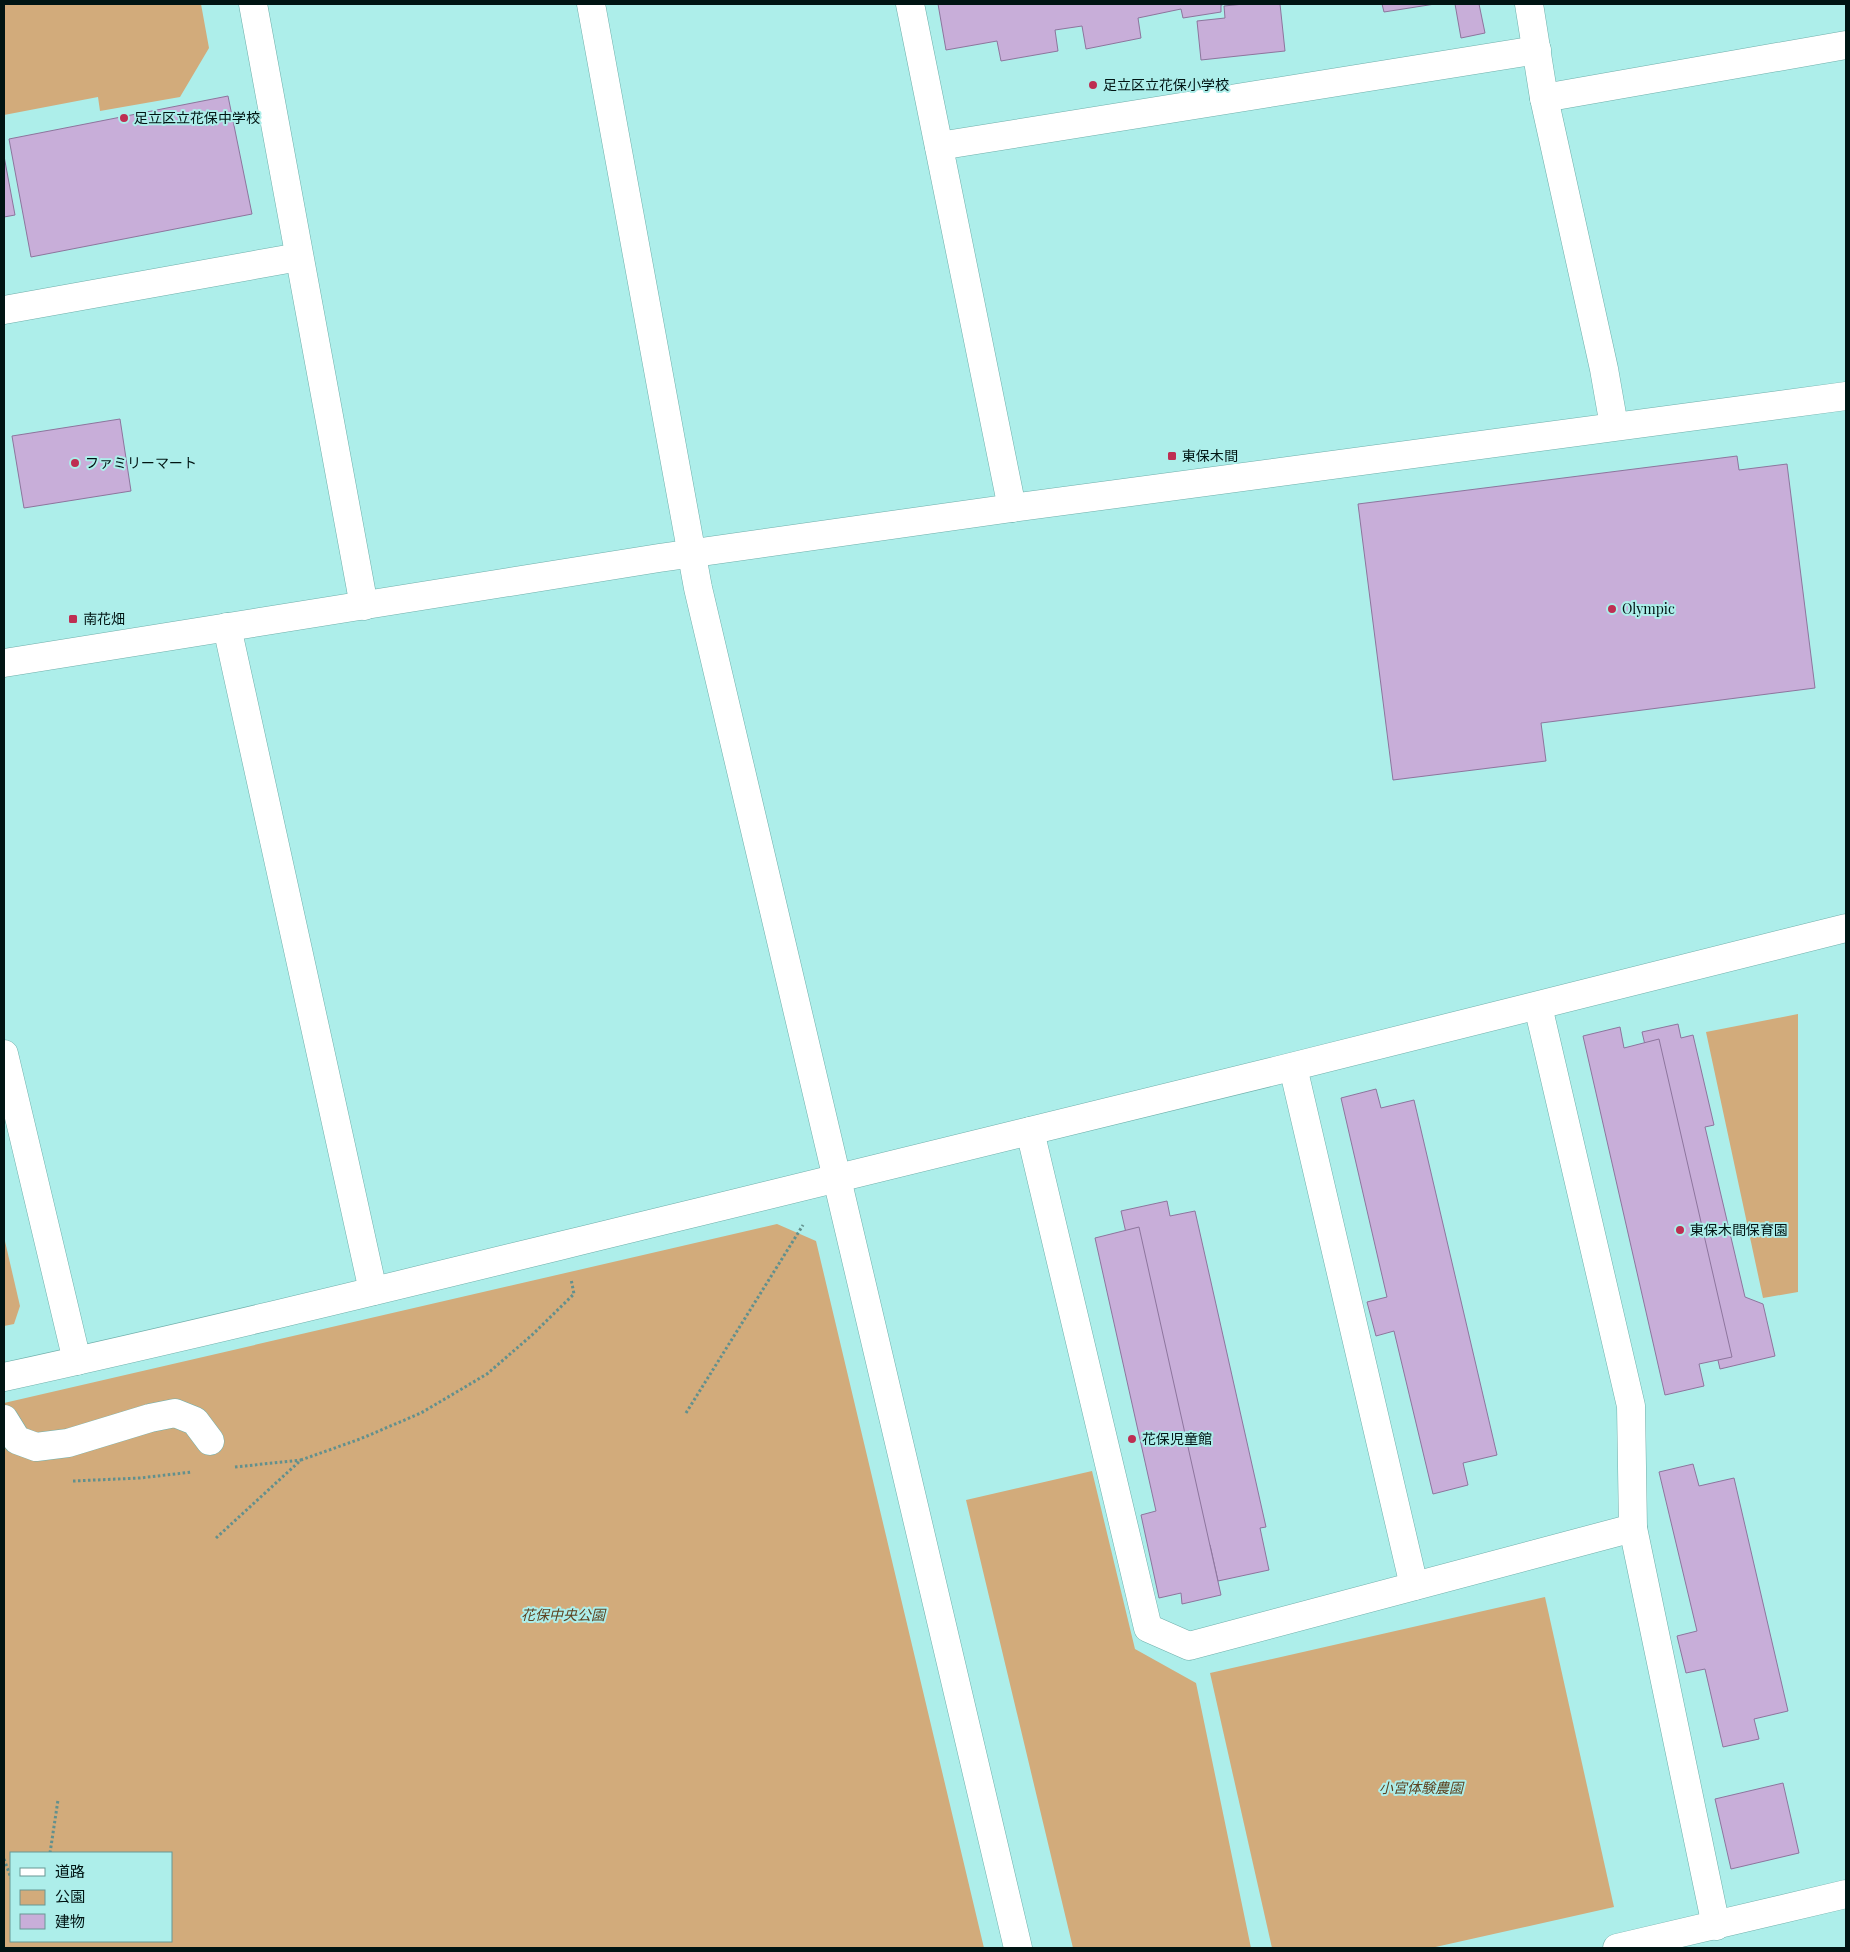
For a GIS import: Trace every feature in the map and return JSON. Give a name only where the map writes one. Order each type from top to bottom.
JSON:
[{"type":"street","points":[[252,4],[364,606]]},
{"type":"street","points":[[591,4],[691,554],[1018,1948]]},
{"type":"street","points":[[910,4],[1012,508]]},
{"type":"street","points":[[1529,4],[1544,98],[1604,369],[1614,426]]},
{"type":"street","points":[[1544,98],[1846,45]]},
{"type":"street","points":[[939,146],[1537,50]]},
{"type":"street","points":[[4,310],[299,257]]},
{"type":"street","points":[[4,663],[691,554],[1012,508],[1846,396]]},
{"type":"street","points":[[227,627],[373,1291]]},
{"type":"street","points":[[4,1377],[373,1291],[1293,1067],[1846,928]]},
{"type":"street","points":[[1538,1006],[1631,1406],[1633,1528],[1716,1926]]},
{"type":"street","points":[[4,1054],[77,1361]]},
{"type":"street","points":[[1293,1067],[1414,1586]]},
{"type":"street","points":[[1030,1131],[1148,1628],[1189,1646],[1633,1528]]},
{"type":"street","points":[[4,1419],[17,1440],[36,1447],[68,1442],[150,1418],[176,1413],[195,1421],[210,1441]]},
{"type":"street","points":[[1617,1948],[1846,1894]]},
{"type":"path","points":[[686,1414],[803,1224]]},
{"type":"path","points":[[230,1467],[301,1460],[360,1440],[421,1413],[487,1374],[532,1335],[574,1294],[570,1271]]},
{"type":"path","points":[[216,1538],[301,1460]]},
{"type":"path","points":[[69,1481],[140,1478],[194,1472]]},
{"type":"path","points":[[50,1852],[58,1800]]},
{"type":"path","points":[[4,1859],[10,1875]]},
{"type":"green space","points":[[4,4],[201,4],[209,48],[180,97],[100,111],[98,97],[4,115]]},
{"type":"green space","points":[[1798,1014],[1798,1292],[1763,1298],[1706,1032]]},
{"type":"green space","name":"花保中央公園","points":[[777,1224],[816,1241],[984,1948],[4,1948],[4,1403]]},
{"type":"green space","points":[[4,1237],[20,1306],[14,1324],[4,1326]]},
{"type":"green space","points":[[1092,1471],[1135,1649],[1196,1683],[1251,1948],[1073,1948],[966,1500]]},
{"type":"green space","name":"小宮体験農園","points":[[1545,1597],[1614,1907],[1431,1948],[1272,1948],[1210,1673]]},
{"type":"building","points":[[938,4],[1225,4],[1221,5],[1221,12],[1183,18],[1181,9],[1138,18],[1141,38],[1086,49],[1082,26],[1055,30],[1058,51],[1001,61],[997,41],[946,50]]},
{"type":"building","points":[[1280,4],[1285,51],[1201,60],[1197,21],[1225,18],[1224,6]]},
{"type":"building","points":[[1382,4],[1435,4],[1384,12]]},
{"type":"building","points":[[1455,4],[1479,4],[1485,33],[1461,38]]},
{"type":"building","points":[[228,96],[252,214],[31,257],[9,139]]},
{"type":"building","points":[[4,156],[15,215],[4,217]]},
{"type":"building","points":[[120,419],[131,491],[24,508],[12,436]]},
{"type":"building","points":[[1737,456],[1739,470],[1787,464],[1815,688],[1541,723],[1546,761],[1393,780],[1358,504]]},
{"type":"building","points":[[1678,1024],[1681,1038],[1693,1035],[1714,1125],[1705,1127],[1745,1297],[1763,1304],[1775,1356],[1720,1369],[1642,1032]]},
{"type":"building","points":[[1620,1027],[1624,1048],[1659,1039],[1732,1357],[1699,1364],[1704,1386],[1665,1395],[1583,1036]]},
{"type":"building","points":[[1376,1089],[1381,1108],[1414,1100],[1497,1455],[1463,1463],[1468,1485],[1433,1494],[1394,1331],[1376,1336],[1367,1302],[1387,1297],[1341,1098]]},
{"type":"building","points":[[1167,1201],[1170,1216],[1195,1211],[1266,1527],[1260,1528],[1269,1570],[1218,1581],[1210,1545],[1198,1547],[1121,1211]]},
{"type":"building","points":[[1139,1227],[1221,1595],[1182,1604],[1181,1593],[1159,1598],[1141,1515],[1156,1511],[1095,1238]]},
{"type":"building","points":[[1693,1464],[1699,1486],[1734,1478],[1788,1711],[1754,1719],[1759,1739],[1723,1747],[1705,1669],[1686,1673],[1677,1636],[1697,1631],[1659,1472]]},
{"type":"building","points":[[1783,1783],[1799,1853],[1731,1869],[1715,1799]]},
{"type":"place","name":"足立区立花保小学校","points":[[1093,85]]},
{"type":"place","name":"足立区立花保中学校","points":[[124,118]]},
{"type":"place","name":"東保木間","points":[[1172,456]]},
{"type":"place","name":"ファミリーマート","points":[[75,463]]},
{"type":"place","name":"Olympic","points":[[1612,609]]},
{"type":"place","name":"南花畑","points":[[73,619]]},
{"type":"place","name":"東保木間保育園","points":[[1680,1230]]},
{"type":"place","name":"花保児童館","points":[[1132,1439]]}]
